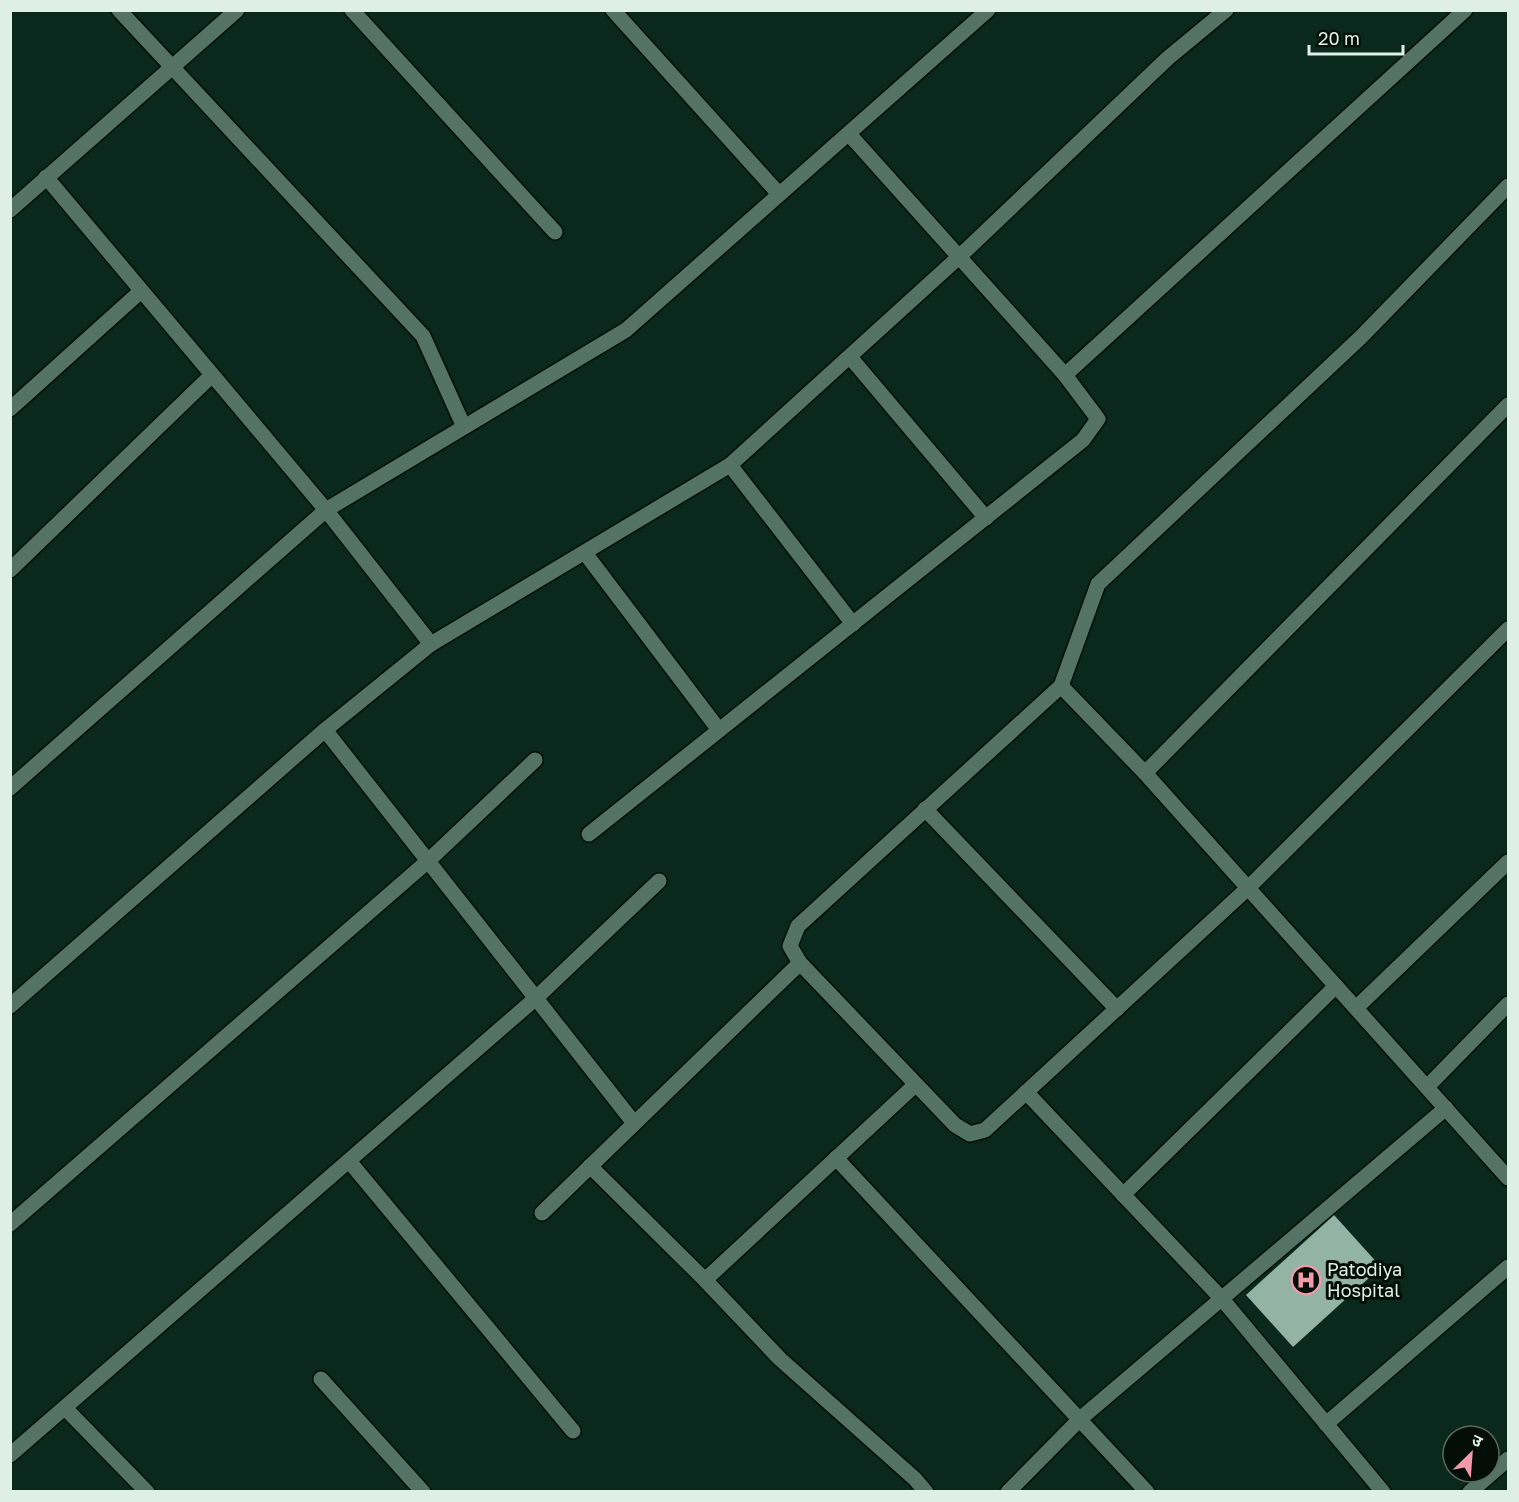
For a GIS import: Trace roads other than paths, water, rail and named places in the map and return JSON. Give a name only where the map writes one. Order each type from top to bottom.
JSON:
[{"type":"street","points":[[119,10],[423,336],[464,427]]},
{"type":"street","points":[[10,210],[237,10]]},
{"type":"street","points":[[352,10],[555,232]]},
{"type":"street","points":[[613,10],[779,194]]},
{"type":"street","points":[[10,788],[326,510],[626,330],[988,10]]},
{"type":"street","points":[[10,1006],[325,730],[431,644],[730,465],[960,256],[1168,58],[1226,10]]},
{"type":"street","points":[[1065,375],[1465,10]]},
{"type":"street","points":[[589,834],[1083,440],[1098,418],[1065,375],[849,134]]},
{"type":"street","points":[[46,177],[326,510],[431,644]]},
{"type":"street","points":[[1509,186],[1361,337],[1098,584],[1061,686],[798,926],[790,946],[800,963],[955,1125],[970,1134],[985,1130],[1248,888],[1509,629]]},
{"type":"street","points":[[10,409],[141,291]]},
{"type":"street","points":[[850,357],[986,518]]},
{"type":"street","points":[[10,570],[212,375]]},
{"type":"street","points":[[1145,773],[1509,405]]},
{"type":"street","points":[[730,465],[853,624]]},
{"type":"street","points":[[585,553],[719,730]]},
{"type":"street","points":[[1061,686],[1145,773],[1509,1178]]},
{"type":"street","points":[[325,730],[634,1123]]},
{"type":"street","points":[[10,1224],[428,861],[535,760]]},
{"type":"street","points":[[925,810],[1117,1009]]},
{"type":"street","points":[[1356,1008],[1509,862]]},
{"type":"street","points":[[10,1455],[536,998],[658,881]]},
{"type":"street","points":[[542,1213],[800,963]]},
{"type":"street","points":[[1123,1195],[1336,986]]},
{"type":"street","points":[[1427,1087],[1509,1004]]},
{"type":"street","points":[[705,1280],[915,1085]]},
{"type":"street","points":[[1026,1092],[1222,1299],[1383,1491]]},
{"type":"street","points":[[1008,1491],[1080,1419],[1446,1108]]},
{"type":"street","points":[[836,1158],[1147,1491]]},
{"type":"street","points":[[349,1161],[573,1431]]},
{"type":"street","points":[[590,1166],[705,1280],[780,1359],[926,1491]]},
{"type":"street","points":[[1326,1424],[1509,1267]]},
{"type":"street","points":[[321,1379],[423,1491]]},
{"type":"street","points":[[65,1408],[147,1491]]},
{"type":"street","points":[[1470,1491],[1509,1459]]},
{"type":"place","name":"Patodiya Hospital","points":[[1306,1280]]}]
